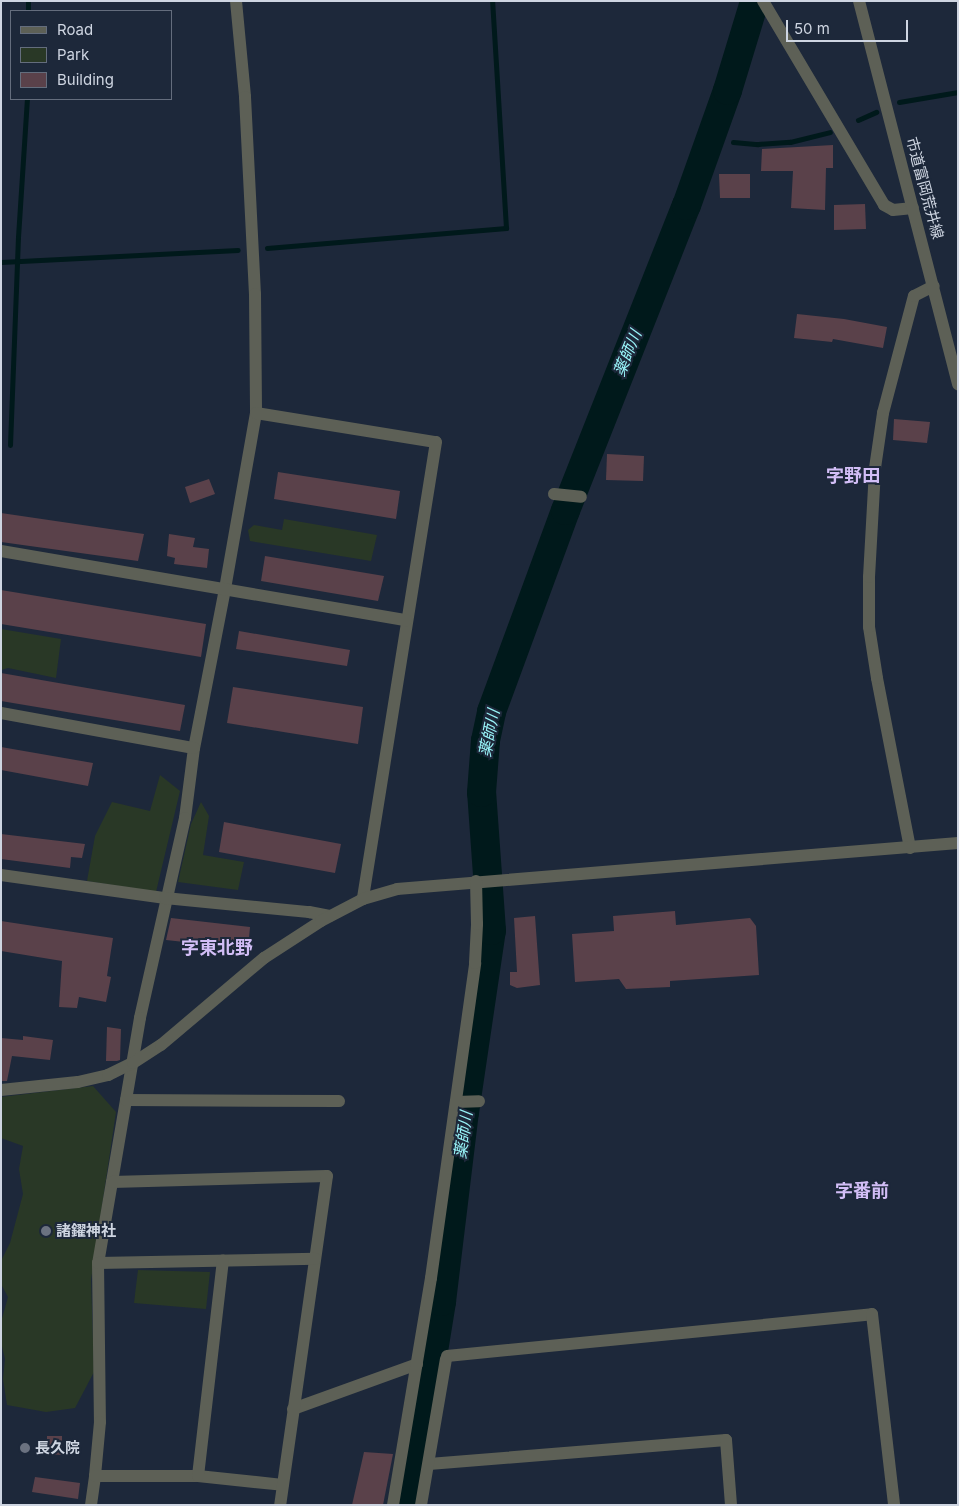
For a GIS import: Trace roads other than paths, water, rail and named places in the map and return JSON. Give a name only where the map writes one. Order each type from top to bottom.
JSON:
[{"type":"street","points":[[91,1505],[100,1422],[98,1263],[140,1018],[165,898],[185,818],[194,748],[225,589],[256,413],[255,294],[245,97],[236,1]]},
{"type":"street","name":"市道富岡荒井線","points":[[858,1],[934,286],[958,384]]},
{"type":"street","points":[[764,2],[884,205],[893,210],[913,208]]},
{"type":"street","points":[[910,848],[869,627],[869,577],[875,468],[883,413],[914,296],[934,286]]},
{"type":"street","points":[[256,413],[436,442],[406,620],[363,899]]},
{"type":"street","points":[[554,494],[582,497]]},
{"type":"street","points":[[1,551],[406,620]]},
{"type":"street","points":[[1,713],[194,748]]},
{"type":"street","points":[[1,1090],[78,1082],[108,1075],[161,1045],[264,958],[330,916],[363,899],[397,889],[476,881],[958,843]]},
{"type":"street","points":[[1,875],[165,898],[309,912],[330,916]]},
{"type":"street","points":[[393,1505],[417,1364],[456,1102],[476,945],[476,881]]},
{"type":"street","points":[[126,1100],[339,1101]]},
{"type":"street","points":[[456,1102],[479,1101]]},
{"type":"street","points":[[112,1182],[327,1176],[280,1505]]},
{"type":"street","points":[[98,1263],[315,1259]]},
{"type":"street","points":[[198,1476],[223,1260]]},
{"type":"street","points":[[421,1505],[446,1358],[872,1314],[894,1505]]},
{"type":"street","points":[[294,1409],[417,1364]]},
{"type":"street","points":[[429,1464],[726,1440],[732,1505]]},
{"type":"street","points":[[94,1476],[198,1476],[283,1485]]},
{"type":"waterway","points":[[28,1],[28,10]]},
{"type":"waterway","points":[[267,248],[506,228],[492,1]]},
{"type":"waterway","name":"薬師川","points":[[408,1505],[441,1301],[464,1112],[491,930],[481,792],[485,740],[491,711],[565,510],[686,205],[727,90],[754,1]]},
{"type":"waterway","points":[[899,102],[958,92]]},
{"type":"waterway","points":[[10,445],[18,237],[27,100]]},
{"type":"waterway","points":[[858,120],[876,112]]},
{"type":"waterway","points":[[733,142],[758,144],[790,142],[830,132]]},
{"type":"waterway","name":"薬師川","points":[[709,135],[716,138]]},
{"type":"waterway","points":[[1,262],[238,250]]},
{"type":"place","name":"諸鑃神社","points":[[46,1231]]},
{"type":"place","name":"長久院","points":[[25,1448]]},
{"type":"district","name":"字野田","points":[[853,476]]},
{"type":"district","name":"字東北野","points":[[217,948]]},
{"type":"district","name":"字番前","points":[[862,1191]]}]
